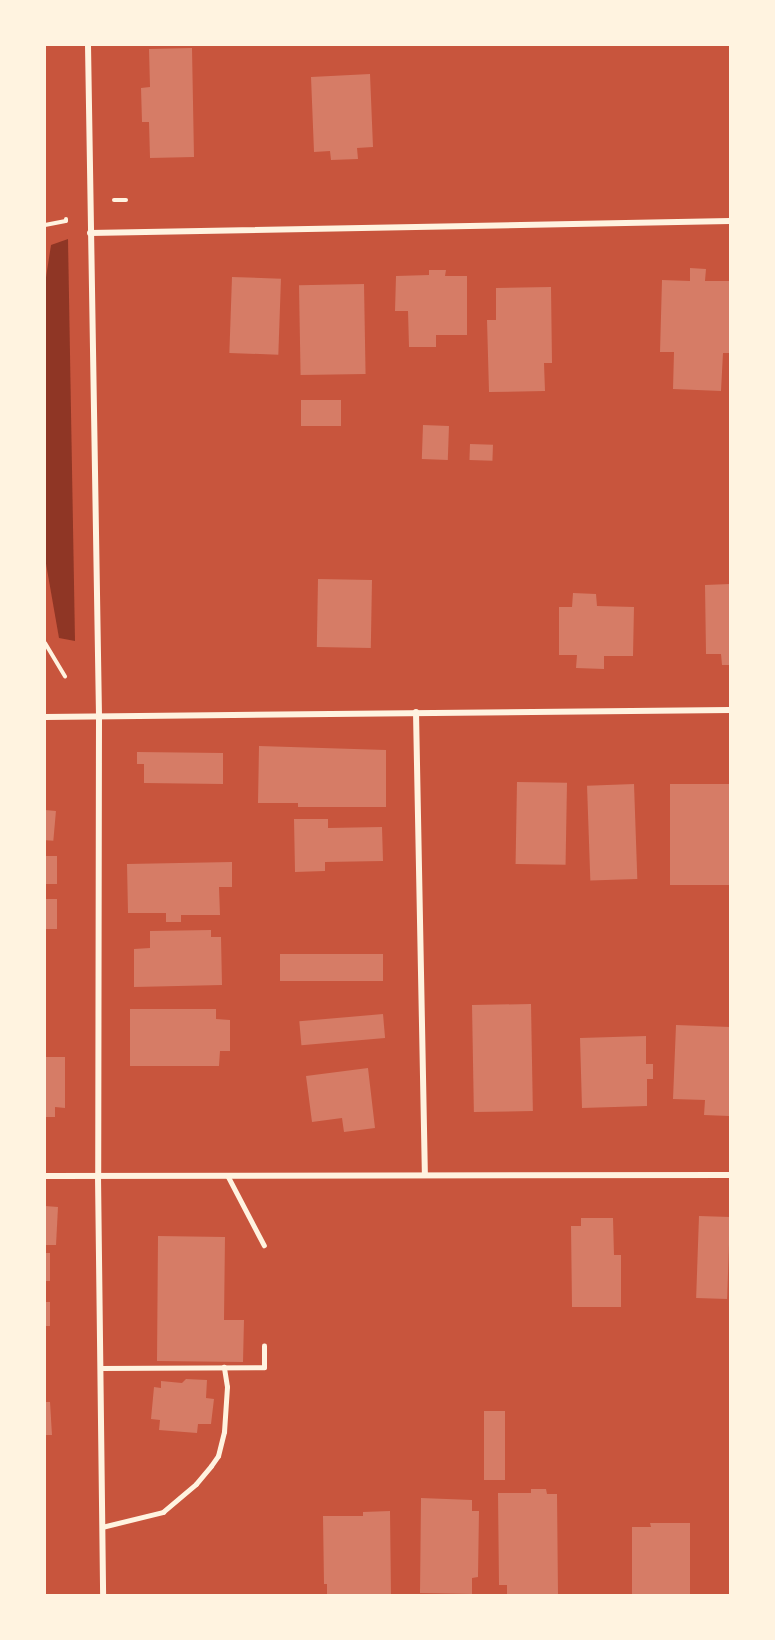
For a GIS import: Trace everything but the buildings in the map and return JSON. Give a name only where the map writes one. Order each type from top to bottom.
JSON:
[{"type":"street","points":[[88,45],[99,717],[98,1176],[103,1595]]},
{"type":"street","points":[[90,233],[730,220]]},
{"type":"street","points":[[45,717],[730,710]]},
{"type":"street","points":[[416,712],[425,1175]]},
{"type":"street","points":[[45,1176],[730,1175]]},
{"type":"lane","points":[[228,1176],[264,1245]]},
{"type":"lane","points":[[100,1368],[264,1367],[264,1346]]},
{"type":"lane","points":[[102,1527],[163,1512],[196,1484],[211,1466],[218,1456],[224,1432],[227,1386],[224,1367]]},
{"type":"path","points":[[45,225],[66,221],[65,210]]},
{"type":"path","points":[[45,643],[65,676]]},
{"type":"shaded area","points":[[68,239],[75,641],[59,638],[45,558],[45,284],[51,245]]}]
